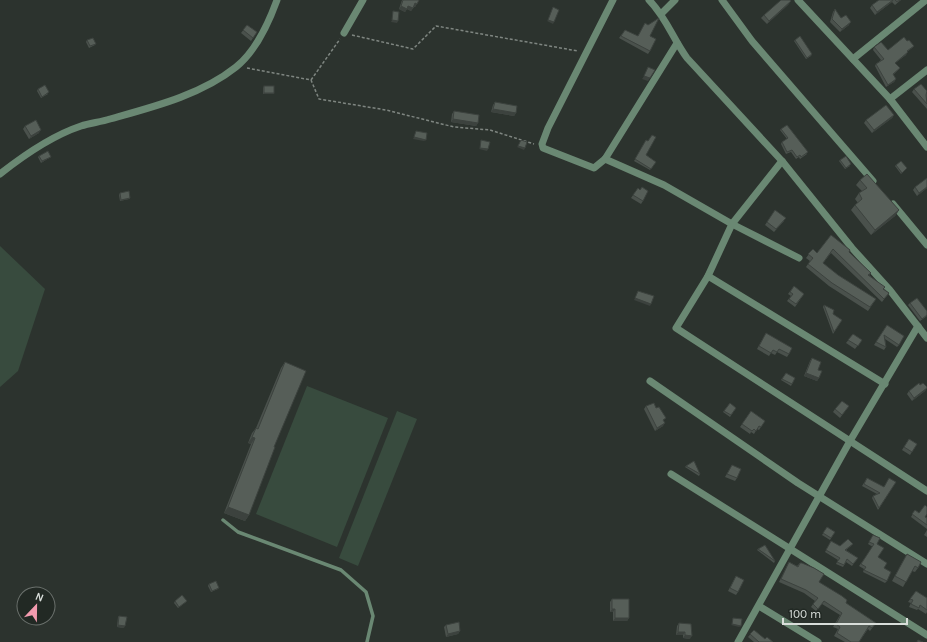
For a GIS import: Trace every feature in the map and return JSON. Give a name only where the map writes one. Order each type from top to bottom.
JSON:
[{"type":"street","points":[[0,174],[31,151],[63,133],[81,126],[156,105],[196,90],[238,66],[259,39],[271,17],[277,0]]},
{"type":"street","points":[[344,33],[363,0]]},
{"type":"street","points":[[613,0],[548,128],[542,144],[543,148],[594,168],[605,159],[677,43]]},
{"type":"street","points":[[649,0],[661,14],[677,43],[693,64],[782,161],[927,338]]},
{"type":"street","points":[[661,14],[675,0]]},
{"type":"street","points":[[722,0],[752,41],[880,189]]},
{"type":"street","points":[[798,0],[890,99],[927,146]]},
{"type":"street","points":[[853,59],[926,0]]},
{"type":"street","points":[[890,99],[927,70]]},
{"type":"street","points":[[605,159],[664,185],[732,224],[799,258]]},
{"type":"street","points":[[782,161],[732,224],[708,276],[676,328],[927,491]]},
{"type":"street","points":[[890,201],[927,245]]},
{"type":"street","points":[[708,276],[885,384]]},
{"type":"street","points":[[738,642],[759,606],[789,547],[918,326]]},
{"type":"street","points":[[650,381],[819,496],[927,564]]},
{"type":"street","points":[[671,474],[927,635]]},
{"type":"street","points":[[759,606],[818,642]]},
{"type":"lane","points":[[223,520],[238,532],[341,570],[366,592],[373,616],[366,642]]},
{"type":"path","points":[[311,80],[344,33],[413,49],[436,26],[586,53]]},
{"type":"path","points":[[238,66],[311,80]]},
{"type":"path","points":[[311,80],[319,99],[386,110],[454,127],[490,130],[543,148]]},
{"type":"green space","points":[[0,246],[45,289],[18,371],[0,387]]},
{"type":"green space","points":[[307,386],[388,418],[337,547],[256,514]]},
{"type":"green space","points":[[397,411],[417,419],[358,566],[339,558]]},
{"type":"building","points":[[403,0],[419,0],[417,4],[415,3],[413,8],[408,6],[407,9],[401,6]]},
{"type":"building","points":[[781,0],[791,1],[769,21],[764,15]]},
{"type":"building","points":[[879,0],[893,0],[877,12],[872,5]]},
{"type":"building","points":[[553,7],[559,10],[554,22],[548,20]]},
{"type":"building","points":[[835,9],[841,18],[846,15],[851,22],[842,29],[832,19]]},
{"type":"building","points":[[393,11],[399,12],[398,21],[392,20]]},
{"type":"building","points":[[659,18],[650,36],[656,39],[650,51],[621,36],[625,30],[638,36],[645,23],[648,25]]},
{"type":"building","points":[[247,25],[257,32],[253,38],[243,30]]},
{"type":"building","points":[[800,36],[812,54],[807,58],[795,40]]},
{"type":"building","points":[[904,37],[914,46],[895,63],[900,68],[893,74],[896,79],[888,85],[876,64],[884,59],[874,47],[881,42],[888,50]]},
{"type":"building","points":[[93,38],[96,44],[90,46],[87,40]]},
{"type":"building","points":[[648,67],[655,70],[650,78],[644,76]]},
{"type":"building","points":[[921,84],[927,91],[927,104],[914,89]]},
{"type":"building","points":[[45,85],[49,92],[42,97],[38,89]]},
{"type":"building","points":[[264,86],[274,86],[274,93],[264,93]]},
{"type":"building","points":[[495,102],[517,106],[516,113],[493,109]]},
{"type":"building","points":[[886,105],[894,115],[874,130],[866,120]]},
{"type":"building","points":[[454,111],[479,115],[478,123],[453,119]]},
{"type":"building","points":[[36,120],[41,130],[31,136],[25,126]]},
{"type":"building","points":[[787,125],[808,152],[801,157],[800,155],[797,157],[792,150],[787,152],[782,142],[788,138],[781,129]]},
{"type":"building","points":[[416,131],[427,133],[426,140],[414,137]]},
{"type":"building","points":[[652,135],[656,137],[646,155],[656,162],[651,169],[635,159],[646,140],[648,141]]},
{"type":"building","points":[[481,140],[490,142],[488,149],[480,148]]},
{"type":"building","points":[[521,140],[527,142],[525,148],[518,146]]},
{"type":"building","points":[[48,151],[51,157],[42,161],[39,156]]},
{"type":"building","points":[[846,156],[851,164],[846,168],[840,160]]},
{"type":"building","points":[[901,161],[907,168],[902,173],[896,165]]},
{"type":"building","points":[[867,174],[899,210],[875,230],[855,205],[862,199],[859,193],[867,188],[860,180]]},
{"type":"building","points":[[927,178],[927,187],[919,193],[915,187]]},
{"type":"building","points":[[642,187],[648,191],[643,201],[633,195],[638,188],[640,190]]},
{"type":"building","points":[[129,191],[130,198],[121,200],[120,193]]},
{"type":"building","points":[[775,210],[786,218],[776,229],[767,222]]},
{"type":"building","points":[[831,235],[850,250],[849,252],[871,273],[868,275],[885,287],[883,289],[889,293],[884,299],[833,249],[823,263],[838,275],[876,299],[870,307],[832,283],[808,264],[813,258],[808,254],[813,249],[817,253]]},
{"type":"building","points":[[794,286],[804,294],[796,304],[789,299],[793,294],[790,292]]},
{"type":"building","points":[[638,291],[654,296],[651,304],[635,298]]},
{"type":"building","points":[[917,298],[927,311],[927,315],[922,319],[910,303]]},
{"type":"building","points":[[824,305],[834,310],[833,314],[842,320],[834,332]]},
{"type":"building","points":[[887,325],[904,336],[899,345],[884,335],[886,347],[876,342]]},
{"type":"building","points":[[766,333],[792,348],[789,354],[779,349],[777,352],[773,350],[771,353],[759,346]]},
{"type":"building","points":[[853,334],[862,340],[858,346],[848,340]]},
{"type":"building","points":[[812,358],[821,362],[818,370],[822,371],[819,378],[806,373]]},
{"type":"building","points":[[285,362],[306,371],[274,447],[249,515],[228,507],[255,438],[252,437],[256,428],[258,429]]},
{"type":"building","points":[[786,373],[795,378],[792,384],[782,379]]},
{"type":"building","points":[[919,383],[920,385],[923,383],[927,388],[914,398],[909,391]]},
{"type":"building","points":[[842,401],[849,406],[842,415],[835,409]]},
{"type":"building","points":[[654,403],[656,408],[659,407],[666,418],[663,420],[665,423],[657,428],[646,406]]},
{"type":"building","points":[[730,403],[736,408],[731,415],[724,411]]},
{"type":"building","points":[[751,411],[765,421],[756,431],[754,429],[752,431],[742,424]]},
{"type":"building","points":[[909,439],[917,444],[912,452],[904,447]]},
{"type":"building","points":[[694,461],[700,474],[686,466]]},
{"type":"building","points":[[732,465],[741,469],[737,478],[727,474]]},
{"type":"building","points":[[867,478],[884,487],[889,478],[896,482],[879,508],[873,496],[880,493],[864,484]]},
{"type":"building","points":[[925,505],[927,507],[927,514],[925,517],[927,518],[927,525],[912,514],[915,510],[919,513]]},
{"type":"building","points":[[827,527],[835,532],[831,538],[823,533]]},
{"type":"building","points":[[873,535],[880,538],[877,544],[884,548],[878,557],[887,563],[884,568],[891,572],[887,581],[864,570],[866,567],[861,564],[874,544],[869,542]]},
{"type":"building","points":[[848,539],[853,544],[845,550],[858,558],[853,564],[847,559],[844,565],[837,562],[840,558],[826,550],[831,541],[840,546]]},
{"type":"building","points":[[765,545],[775,561],[758,549]]},
{"type":"building","points":[[907,554],[921,562],[918,568],[915,566],[906,582],[895,576]]},
{"type":"building","points":[[789,562],[798,567],[800,563],[802,563],[824,574],[819,582],[842,596],[847,600],[846,603],[876,623],[872,628],[869,626],[859,642],[851,642],[837,633],[840,627],[836,624],[842,613],[824,601],[818,609],[813,604],[818,598],[806,590],[781,579]]},
{"type":"building","points":[[736,576],[744,580],[738,592],[730,588]]},
{"type":"building","points":[[216,581],[219,588],[212,591],[209,584]]},
{"type":"building","points":[[916,591],[927,598],[927,610],[920,605],[919,608],[911,604],[913,600],[910,599]]},
{"type":"building","points":[[182,595],[187,601],[179,607],[175,601]]},
{"type":"building","points":[[612,599],[629,599],[629,618],[615,618],[615,609],[612,609]]},
{"type":"building","points":[[119,616],[127,617],[125,626],[118,625]]},
{"type":"building","points":[[733,618],[742,619],[741,626],[732,624]]},
{"type":"building","points":[[459,622],[460,631],[448,634],[446,625]]},
{"type":"building","points":[[679,623],[691,624],[692,636],[685,635],[685,632],[678,632]]},
{"type":"building","points":[[754,630],[765,639],[767,637],[773,642],[759,642],[750,634]]}]
